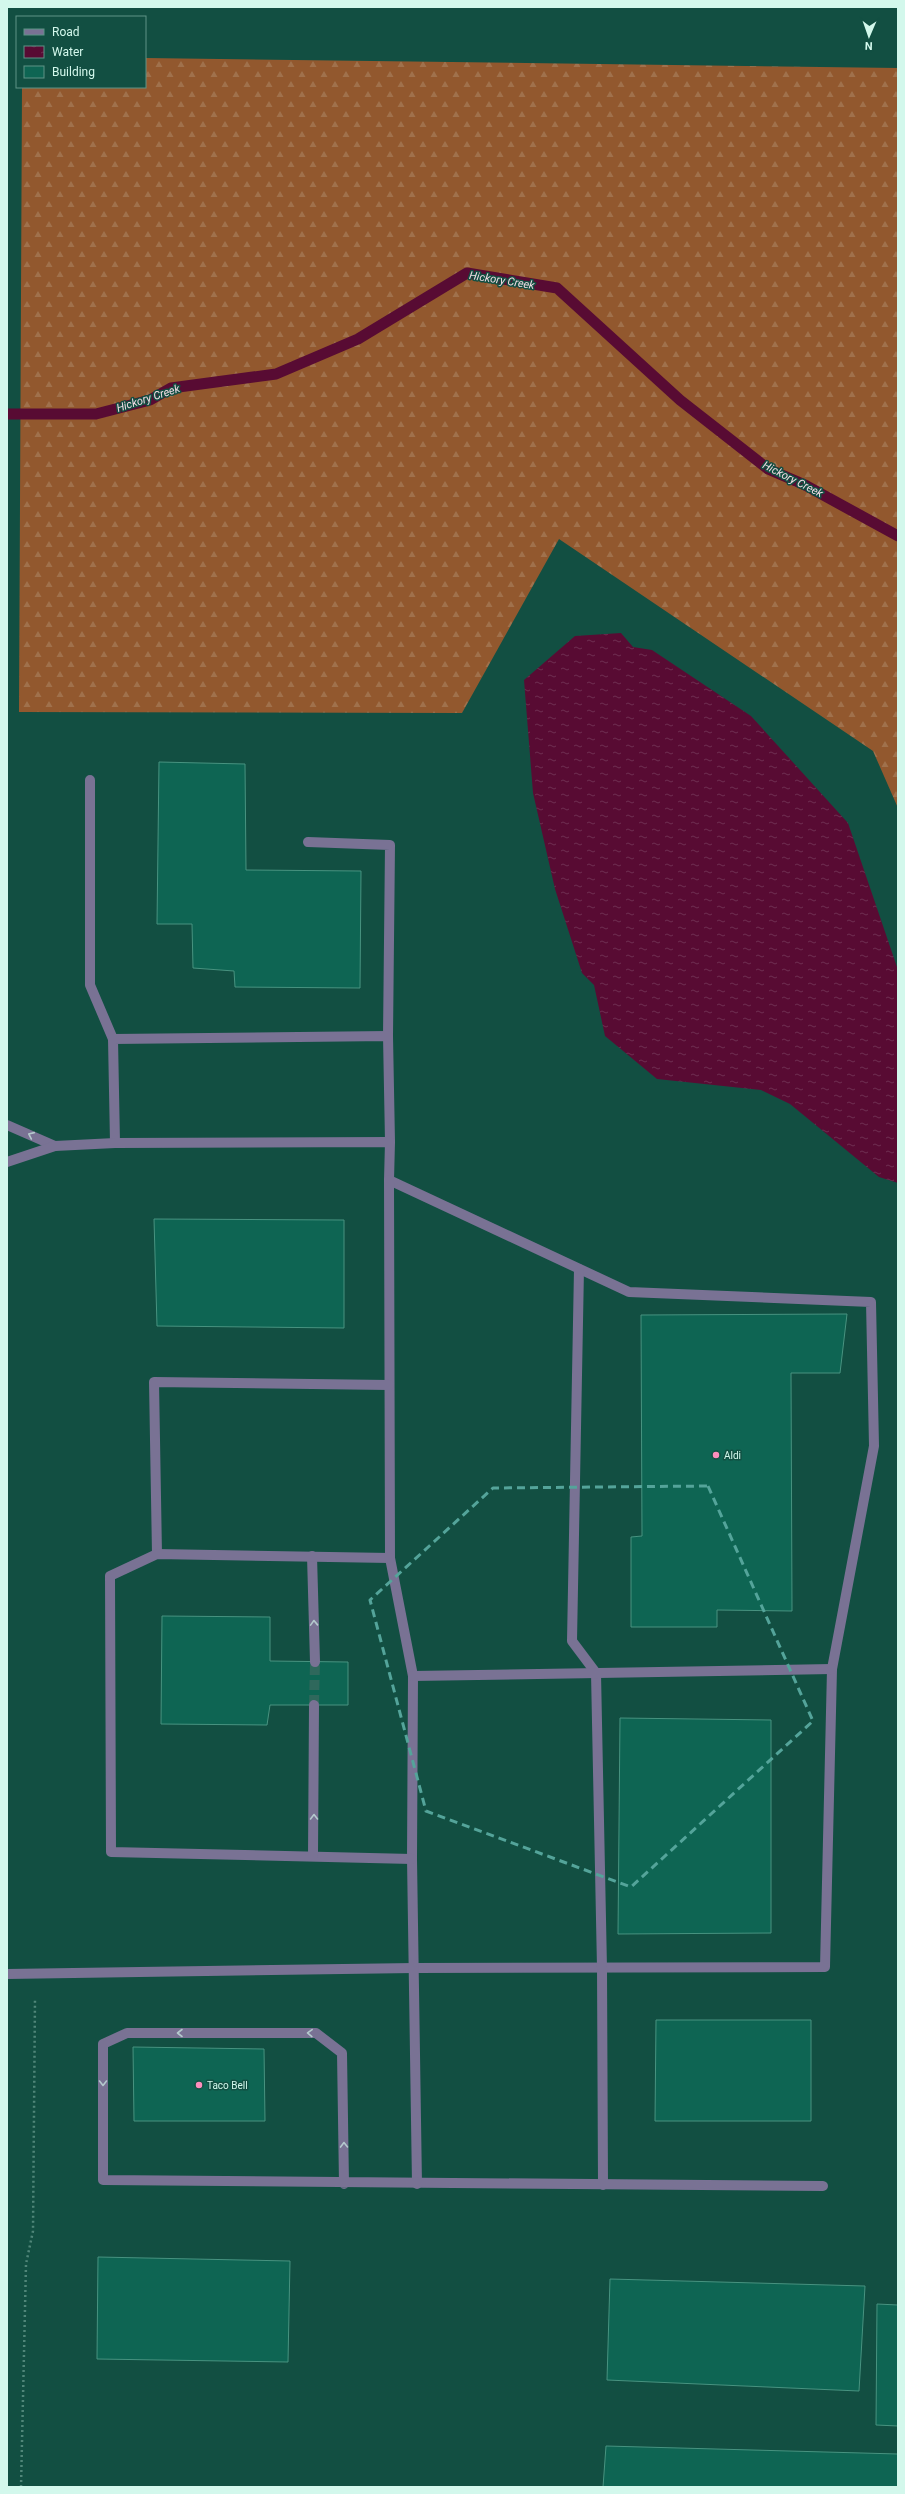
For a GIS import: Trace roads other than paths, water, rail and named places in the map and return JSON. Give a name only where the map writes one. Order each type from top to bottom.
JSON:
[{"type":"lane","points":[[90,780],[90,985],[113,1039],[115,1143]]},
{"type":"lane","points":[[308,842],[390,845],[388,1036],[390,1142],[390,1558],[413,1676],[412,1859],[417,2184]]},
{"type":"lane","points":[[113,1039],[388,1036]]},
{"type":"lane","points":[[7,1125],[54,1146]]},
{"type":"lane","points":[[7,1162],[54,1146],[115,1143],[390,1142]]},
{"type":"lane","points":[[7,1974],[414,1968],[825,1967],[832,1669],[874,1446],[871,1302],[629,1292],[389,1180]]},
{"type":"lane","points":[[578,1269],[572,1641],[596,1673],[602,1968],[603,2185]]},
{"type":"lane","points":[[157,1554],[154,1382],[389,1385]]},
{"type":"lane","points":[[390,1558],[157,1554],[110,1576],[111,1852],[412,1859]]},
{"type":"lane","points":[[312,1556],[315,1662]]},
{"type":"lane","points":[[413,1676],[832,1669]]},
{"type":"lane","points":[[313,1856],[314,1705]]},
{"type":"lane","points":[[344,2184],[342,2053],[316,2033],[127,2033],[103,2044],[102,2180],[344,2184],[823,2186]]},
{"type":"water","points":[[621,633],[633,647],[652,650],[751,716],[848,823],[898,970],[898,1183],[879,1177],[790,1104],[761,1090],[657,1079],[605,1036],[594,985],[582,973],[555,889],[533,793],[524,680],[575,636]]},
{"type":"waterway","name":"Hickory Creek","points":[[7,414],[96,414],[150,400],[171,388],[276,374],[358,339],[467,273],[557,288],[680,400],[768,469],[805,485],[898,536]]},
{"type":"tunnel","points":[[314,1705],[315,1662]]},
{"type":"place","name":"Aldi","points":[[716,1455]]},
{"type":"place","name":"Taco Bell","points":[[199,2085]]}]
